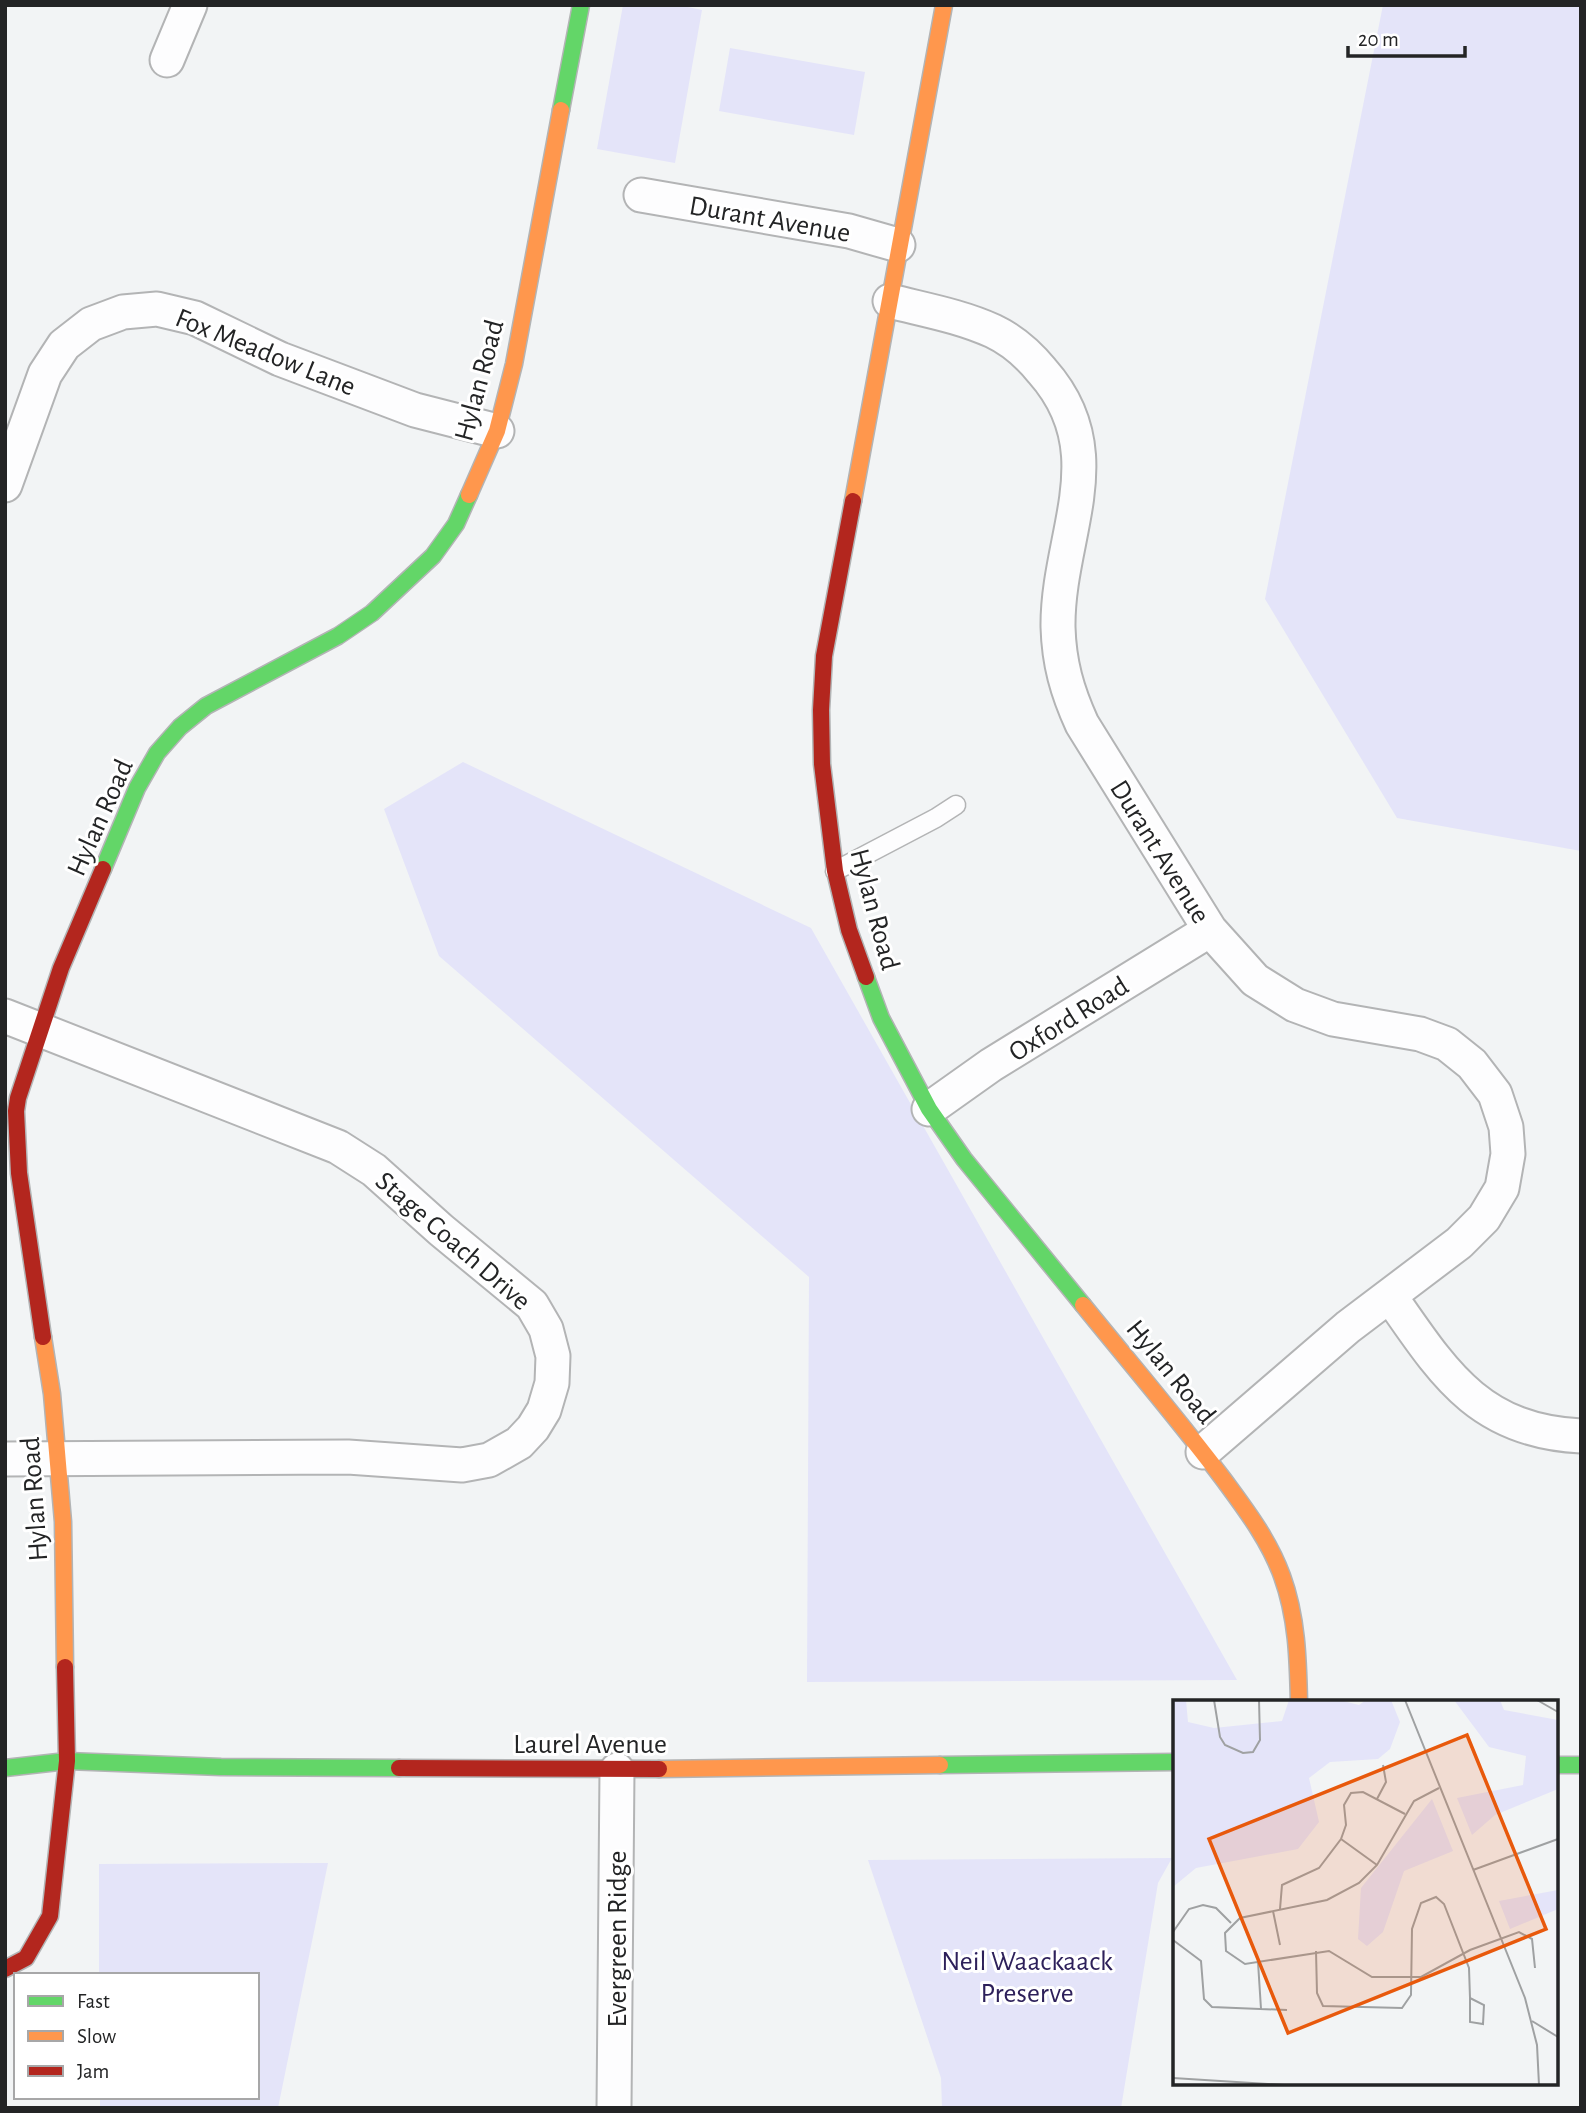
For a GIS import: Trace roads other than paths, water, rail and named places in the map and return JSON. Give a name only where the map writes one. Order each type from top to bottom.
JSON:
[{"type":"street","points":[[167,61],[190,5]]},
{"type":"street","name":"Hylan Road","points":[[5,1969],[26,1958],[50,1916],[67,1761],[62,1522],[58,1459],[52,1394],[19,1173],[18,1098],[61,968],[132,801],[158,753],[180,727],[206,706],[338,636],[372,612],[433,556],[456,524],[497,431],[514,365],[581,5]]},
{"type":"street","name":"Hylan Road","points":[[944,5],[824,656],[822,764],[835,871],[849,930],[881,1018],[929,1108],[964,1158],[1203,1452],[1255,1523],[1271,1550],[1282,1575],[1297,1634],[1299,1700]]},
{"type":"street","name":"Durant Avenue","points":[[641,195],[849,231],[898,245]]},
{"type":"street","name":"Durant Avenue","points":[[890,301],[961,319],[996,332],[1028,355],[1055,385],[1073,424],[1080,458],[1078,499],[1058,624],[1060,658],[1068,692],[1082,724],[1210,930],[1255,980],[1295,1005],[1333,1019],[1420,1034],[1447,1044],[1472,1064],[1495,1094],[1506,1127],[1508,1154],[1502,1188],[1484,1218],[1458,1243],[1348,1327],[1203,1452]]},
{"type":"street","name":"Fox Meadow Lane","points":[[5,485],[45,374],[64,345],[91,324],[123,312],[158,309],[195,318],[280,359],[415,410],[497,431]]},
{"type":"street","name":"Oxford Road","points":[[929,1108],[991,1065],[1210,930]]},
{"type":"street","points":[[5,1016],[41,1029]]},
{"type":"street","name":"Stage Coach Drive","points":[[5,1459],[348,1457],[462,1465],[489,1460],[519,1443],[539,1419],[552,1384],[553,1356],[547,1329],[532,1305],[374,1170],[338,1147],[41,1029]]},
{"type":"street","points":[[1390,1296],[1439,1365],[1457,1385],[1486,1408],[1510,1421],[1555,1435],[1581,1436]]},
{"type":"street","name":"Laurel Avenue","points":[[5,1768],[67,1761],[221,1767],[617,1770],[1173,1762]]},
{"type":"street","points":[[1558,1765],[1581,1765]]},
{"type":"street","name":"Evergreen Ridge","points":[[614,2108],[617,1770]]},
{"type":"lane","points":[[835,871],[956,805]]},
{"type":"park label","name":"Neil Waackaack Preserve","points":[[1027,1976]]}]
